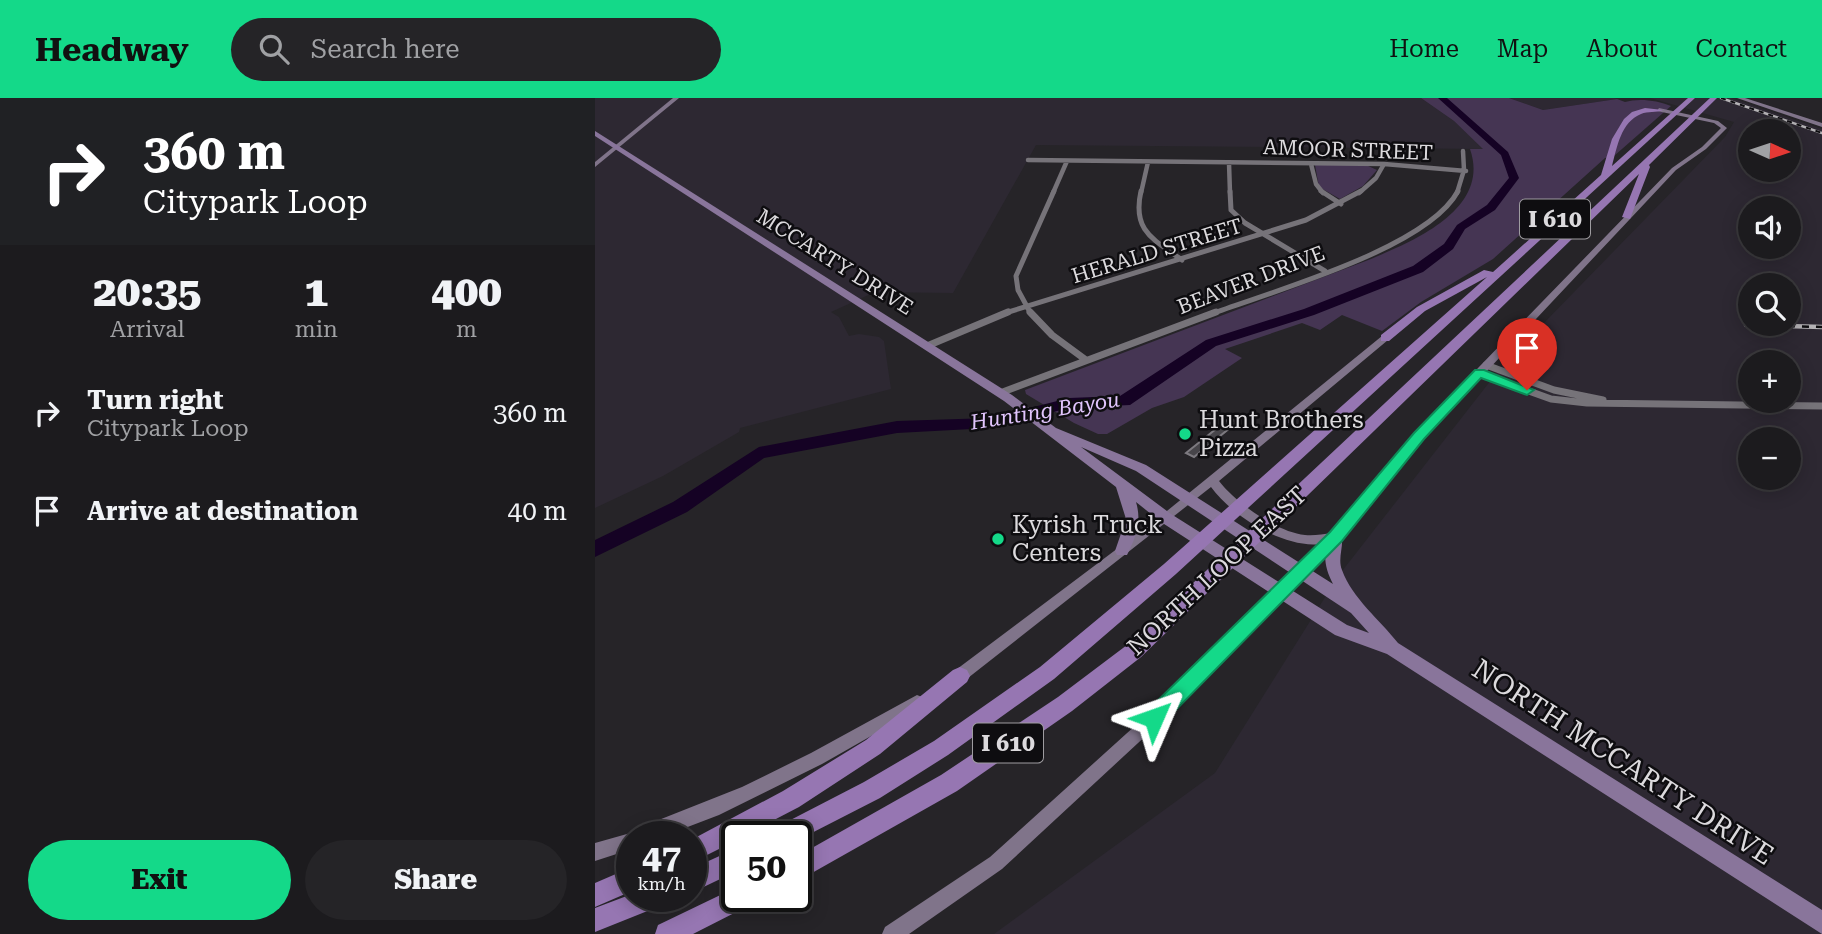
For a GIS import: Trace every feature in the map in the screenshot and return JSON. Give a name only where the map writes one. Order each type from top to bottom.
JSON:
[{"type":"highway","name":"NORTH LOOP EAST","points":[[812,821],[872,790],[951,741],[1048,673],[1170,569],[1692,98]]},
{"type":"highway","name":"NORTH LOOP EAST","points":[[812,861],[949,783],[1065,704],[1134,651],[1714,98]]},
{"type":"highway","points":[[1605,176],[1614,138],[1625,121],[1640,110],[1660,110]]},
{"type":"highway","points":[[1627,217],[1649,162]]},
{"type":"highway","points":[[1385,338],[1448,291],[1506,263]]},
{"type":"highway","points":[[707,844],[792,799],[873,747],[960,676]]},
{"type":"highway","points":[[595,895],[616,886]]},
{"type":"highway","points":[[667,934],[721,907]]},
{"type":"highway","points":[[595,920],[616,912]]},
{"type":"main road","points":[[595,165],[676,98]]},
{"type":"main road","points":[[1740,98],[1756,100],[1822,125]]},
{"type":"main road","points":[[892,934],[996,863],[1173,701],[1336,537],[1419,436],[1627,217],[1674,169],[1704,148],[1724,128],[1716,122],[1660,110]]},
{"type":"main road","name":"MCCARTY DRIVE","points":[[595,134],[1004,396],[1166,518],[1282,593]]},
{"type":"main road","points":[[685,821],[826,755],[960,676],[1166,518],[1385,338]]},
{"type":"main road","name":"MCCARTY DRIVE","points":[[1050,429],[1099,447],[1141,468],[1303,572]]},
{"type":"main road","points":[[1212,480],[1225,499],[1279,530],[1302,540],[1336,537]]},
{"type":"main road","points":[[1122,486],[1135,516],[1135,524],[1122,551]]},
{"type":"main road","points":[[1336,537],[1331,566],[1357,608]]},
{"type":"main road","name":"NORTH MCCARTY DRIVE","points":[[1303,572],[1357,608],[1393,649]]},
{"type":"main road","name":"NORTH MCCARTY DRIVE","points":[[1282,593],[1341,630],[1393,649],[1822,923]]},
{"type":"main road","points":[[595,852],[616,845]]},
{"type":"street","points":[[1463,151],[1466,170]]},
{"type":"street","points":[[1028,160],[1148,162],[1136,216],[1139,226],[1182,260]]},
{"type":"street","points":[[1067,161],[1016,276],[1019,297],[1027,307],[1048,331],[1086,360]]},
{"type":"street","name":"AMOOR STREET","points":[[1148,162],[1384,164],[1466,170]]},
{"type":"street","points":[[1229,163],[1231,210],[1263,234],[1325,271]]},
{"type":"street","points":[[1311,164],[1315,187],[1321,194],[1341,204]]},
{"type":"street","name":"HERALD STREET","points":[[927,345],[967,326],[1263,234],[1341,204],[1367,187],[1384,164]]},
{"type":"street","name":"BEAVER DRIVE","points":[[1004,396],[1086,360],[1325,271],[1417,233],[1443,213],[1464,184],[1466,170]]},
{"type":"street","points":[[1483,369],[1551,399],[1822,406]]},
{"type":"shaded area","points":[[595,98],[1421,98],[1454,121],[1484,149],[1036,145],[953,293],[875,292],[831,312],[839,317],[849,336],[859,334],[879,337],[884,341],[891,389],[740,428],[739,432],[663,476],[595,508]]},
{"type":"shaded area","points":[[1421,98],[1509,98],[1543,110],[1617,99],[1625,102],[1648,100],[1671,106],[1614,156],[1605,158],[1493,259],[1421,302],[1382,331],[1342,315],[1320,330],[1302,323],[1225,349],[1242,358],[1184,397],[1152,408],[1107,434],[1098,434],[1074,423],[1026,394],[1025,390],[1371,259],[1408,243],[1445,220],[1469,189],[1474,170],[1470,149],[1483,149],[1454,121]]},
{"type":"shaded area","points":[[1509,98],[1614,98],[1617,99],[1543,110]]},
{"type":"shaded area","points":[[1650,98],[1731,98],[1793,119],[1738,119],[1738,182],[1801,182],[1801,122],[1822,129],[1822,934],[994,934],[1215,773],[1339,575],[1502,366],[1725,137],[1734,122]]},
{"type":"shaded area","points":[[1315,165],[1366,165],[1377,170],[1363,186],[1340,199],[1319,187]]},
{"type":"building","points":[[1231,417],[1236,423],[1194,457],[1186,453]]},
{"type":"waterway","name":"Hunting Bayou","points":[[595,549],[680,507],[759,453],[897,427],[990,423],[1069,403],[1124,401],[1211,343],[1309,312],[1418,269],[1449,246],[1461,227],[1475,221],[1491,207],[1506,192],[1514,178],[1505,154],[1442,98]]},
{"type":"railway","points":[[1721,98],[1822,133]]},
{"type":"railway","points":[[1801,326],[1822,327]]},
{"type":"place","name":"Hunt Brothers Pizza","points":[[1185,434]]},
{"type":"place","name":"Kyrish Truck Centers","points":[[998,539]]},
{"type":"route","points":[[1154,718],[1336,537],[1419,436],[1479,373],[1527,390]]}]
